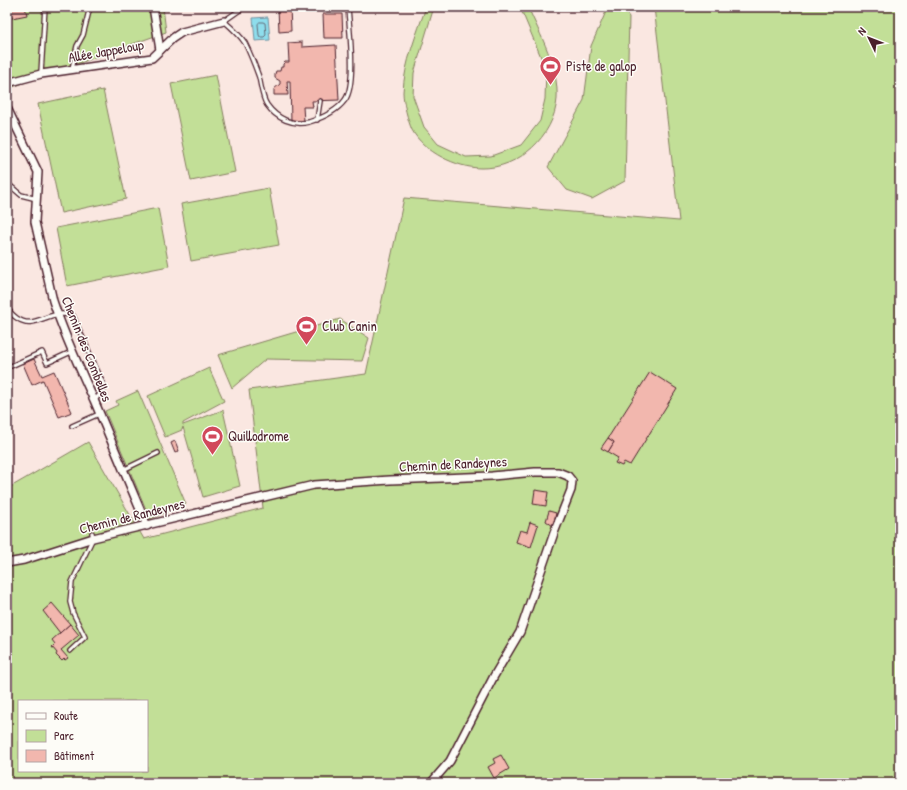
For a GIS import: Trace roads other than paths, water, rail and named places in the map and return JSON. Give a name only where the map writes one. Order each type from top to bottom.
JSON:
[{"type":"street","points":[[153,7],[160,50]]},
{"type":"street","name":"Allée Jappeloup","points":[[7,83],[41,74],[152,58],[173,38],[182,32],[224,21]]},
{"type":"street","name":"Chemin des Combelles","points":[[7,108],[38,172],[35,222],[57,314],[71,352],[94,401],[147,526]]},
{"type":"street","name":"Chemin de Randeynes","points":[[7,563],[24,560],[92,536],[147,526],[314,485],[492,476],[535,472],[558,472],[568,476],[572,481],[571,490],[554,533],[520,632],[494,676],[450,761],[431,783]]},
{"type":"lane","points":[[41,74],[45,7]]},
{"type":"lane","points":[[72,70],[77,46],[83,35],[90,7]]},
{"type":"lane","points":[[244,7],[224,21],[244,42],[258,76],[266,104],[274,113],[292,123],[303,124],[317,120],[331,112],[346,99],[349,89],[351,60],[348,7]]},
{"type":"lane","points":[[317,120],[320,101]]},
{"type":"lane","points":[[7,184],[21,195],[37,199]]},
{"type":"lane","points":[[7,306],[8,310],[16,318],[30,323],[57,314],[66,313],[73,316],[105,388],[94,401]]},
{"type":"lane","points":[[11,366],[42,352],[47,363],[71,352]]},
{"type":"lane","points":[[72,426],[99,414]]},
{"type":"lane","points":[[123,470],[158,453]]},
{"type":"lane","points":[[70,651],[85,637],[73,613],[70,602],[72,582],[85,558],[92,536]]},
{"type":"water","points":[[268,17],[270,40],[255,41],[253,18]]},
{"type":"place","name":"Piste de galop","points":[[551,86]]},
{"type":"place","name":"Club Canin","points":[[307,346]]},
{"type":"place","name":"Quillodrome","points":[[212,456]]}]
